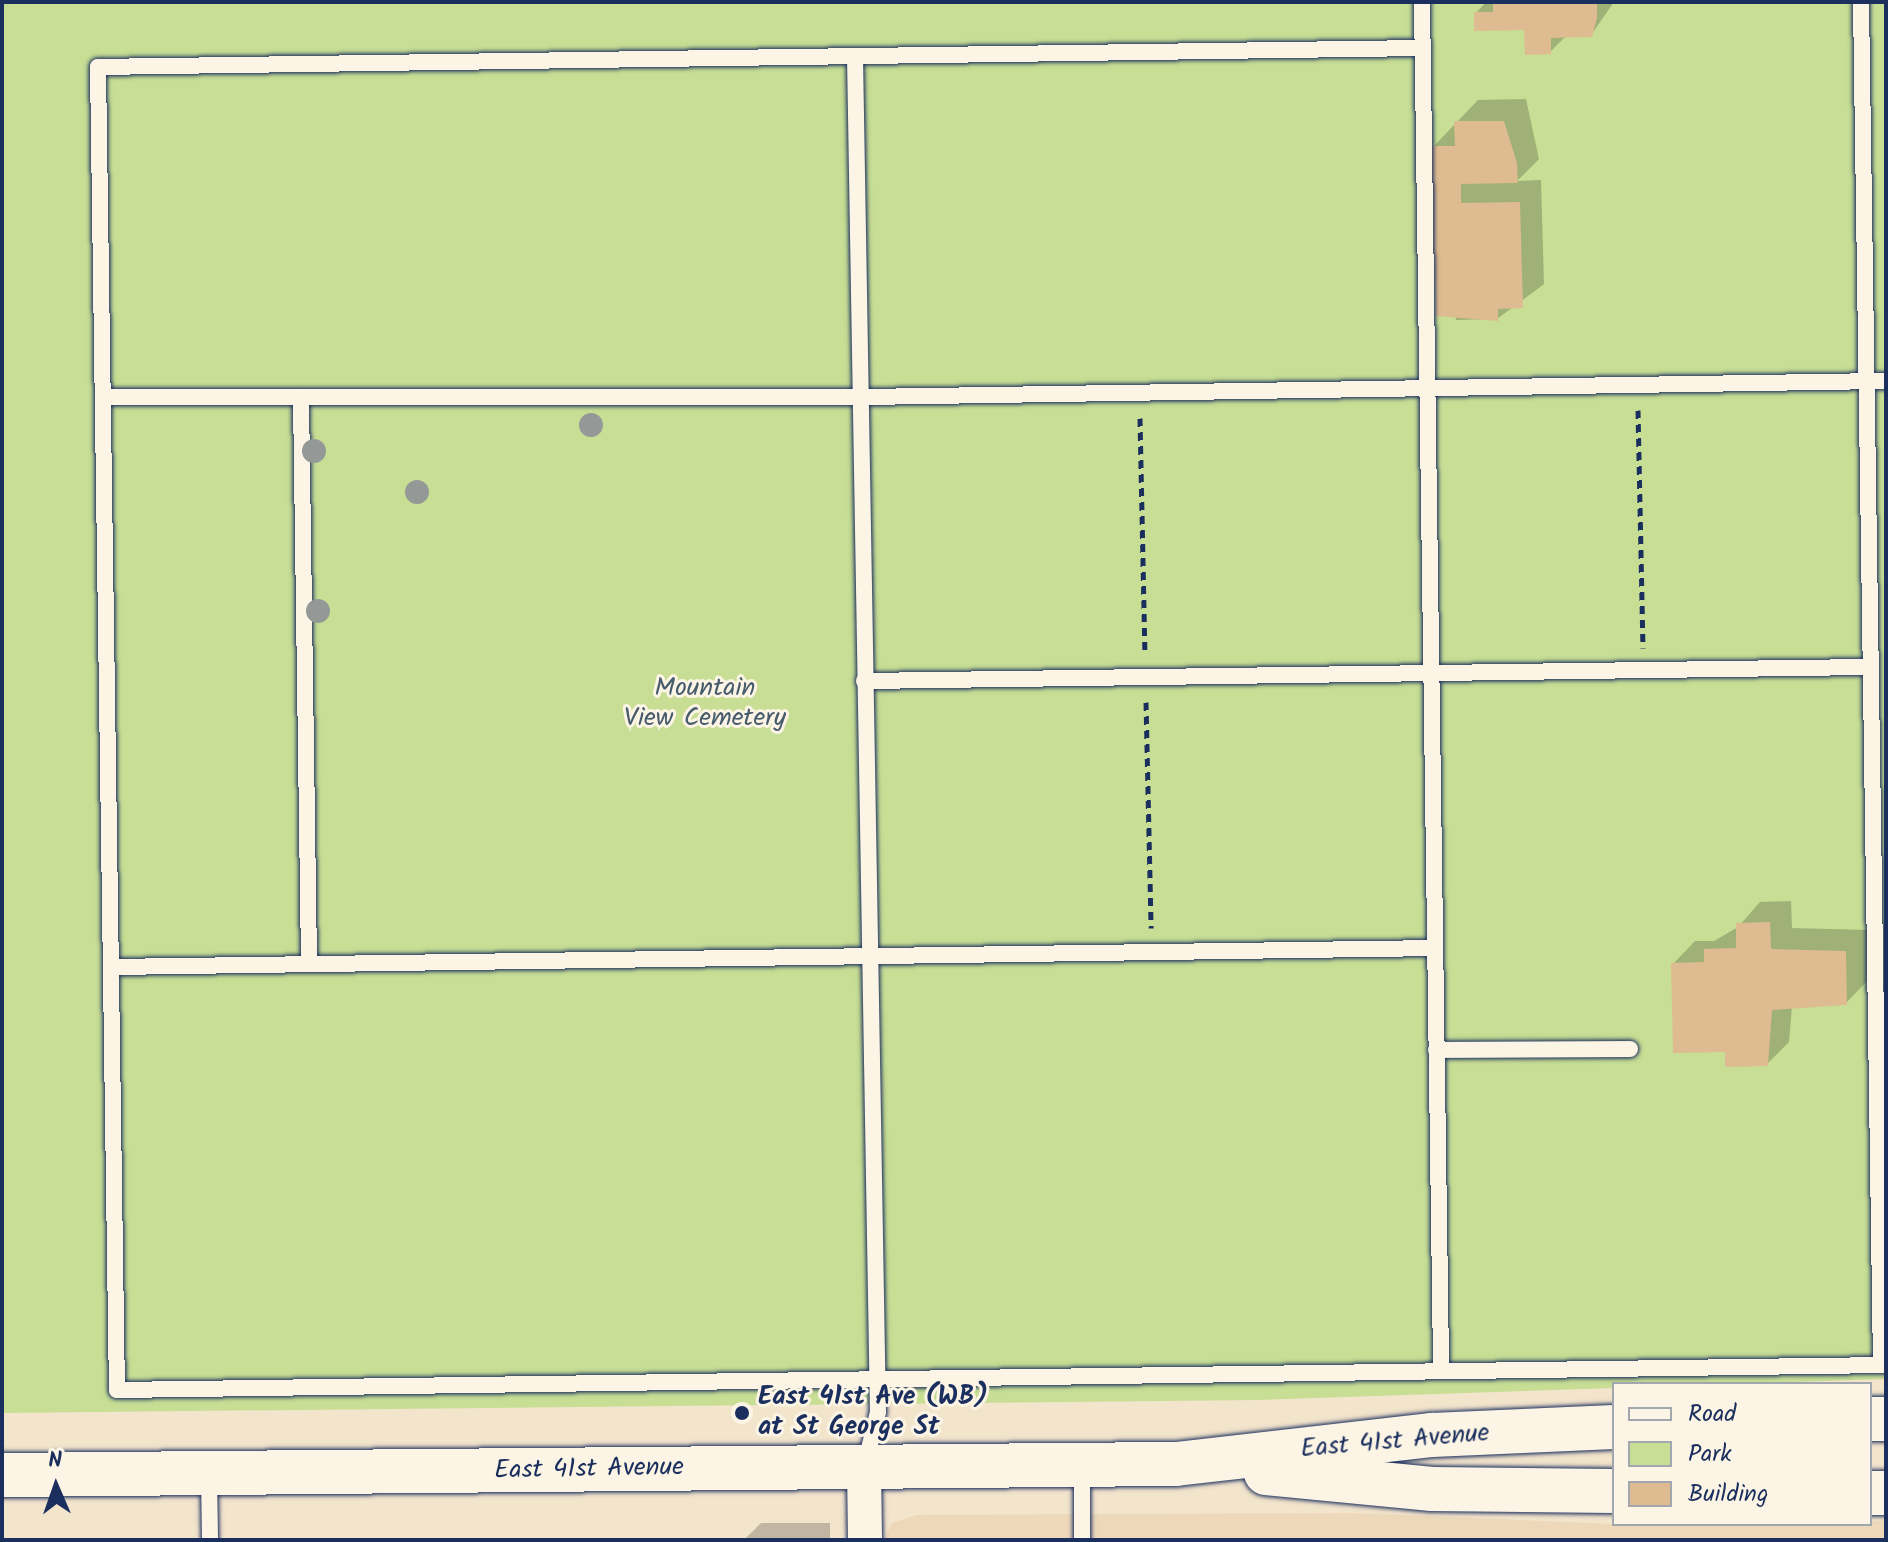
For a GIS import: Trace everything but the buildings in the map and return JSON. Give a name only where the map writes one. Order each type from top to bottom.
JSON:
[{"type":"main road","name":"East 41st Avenue","points":[[2,1475],[1176,1464],[1432,1435],[1612,1427]]},
{"type":"main road","name":"East 41st Avenue","points":[[1176,1464],[1432,1489],[1612,1491]]},
{"type":"street","points":[[864,1467],[865,1540]]},
{"type":"lane","points":[[1422,2],[1441,1371]]},
{"type":"lane","points":[[1423,48],[98,67],[117,1390],[1883,1365],[1861,2]]},
{"type":"lane","points":[[855,56],[864,397],[864,681],[877,1379],[864,1467]]},
{"type":"lane","points":[[103,397],[864,397],[1886,381]]},
{"type":"lane","points":[[301,397],[309,964]]},
{"type":"lane","points":[[864,681],[1870,667]]},
{"type":"lane","points":[[111,967],[1435,948]]},
{"type":"lane","points":[[1436,1050],[1630,1049]]},
{"type":"lane","points":[[1082,1465],[1082,1540]]},
{"type":"lane","points":[[209,1473],[210,1540]]},
{"type":"path","points":[[1638,385],[1643,670]]},
{"type":"shaded area","points":[[1353,1513],[1612,1526],[1872,1526],[1872,1521],[1886,1521],[1886,1540],[884,1540],[892,1523],[916,1515]]},
{"type":"green space","name":"Mountain View Cemetery","points":[[2,2],[1886,2],[1886,1379],[1612,1382],[1612,1388],[1258,1400],[2,1413]]},
{"type":"place","name":"East 41st Ave (WB) at St George St","points":[[742,1413]]}]
